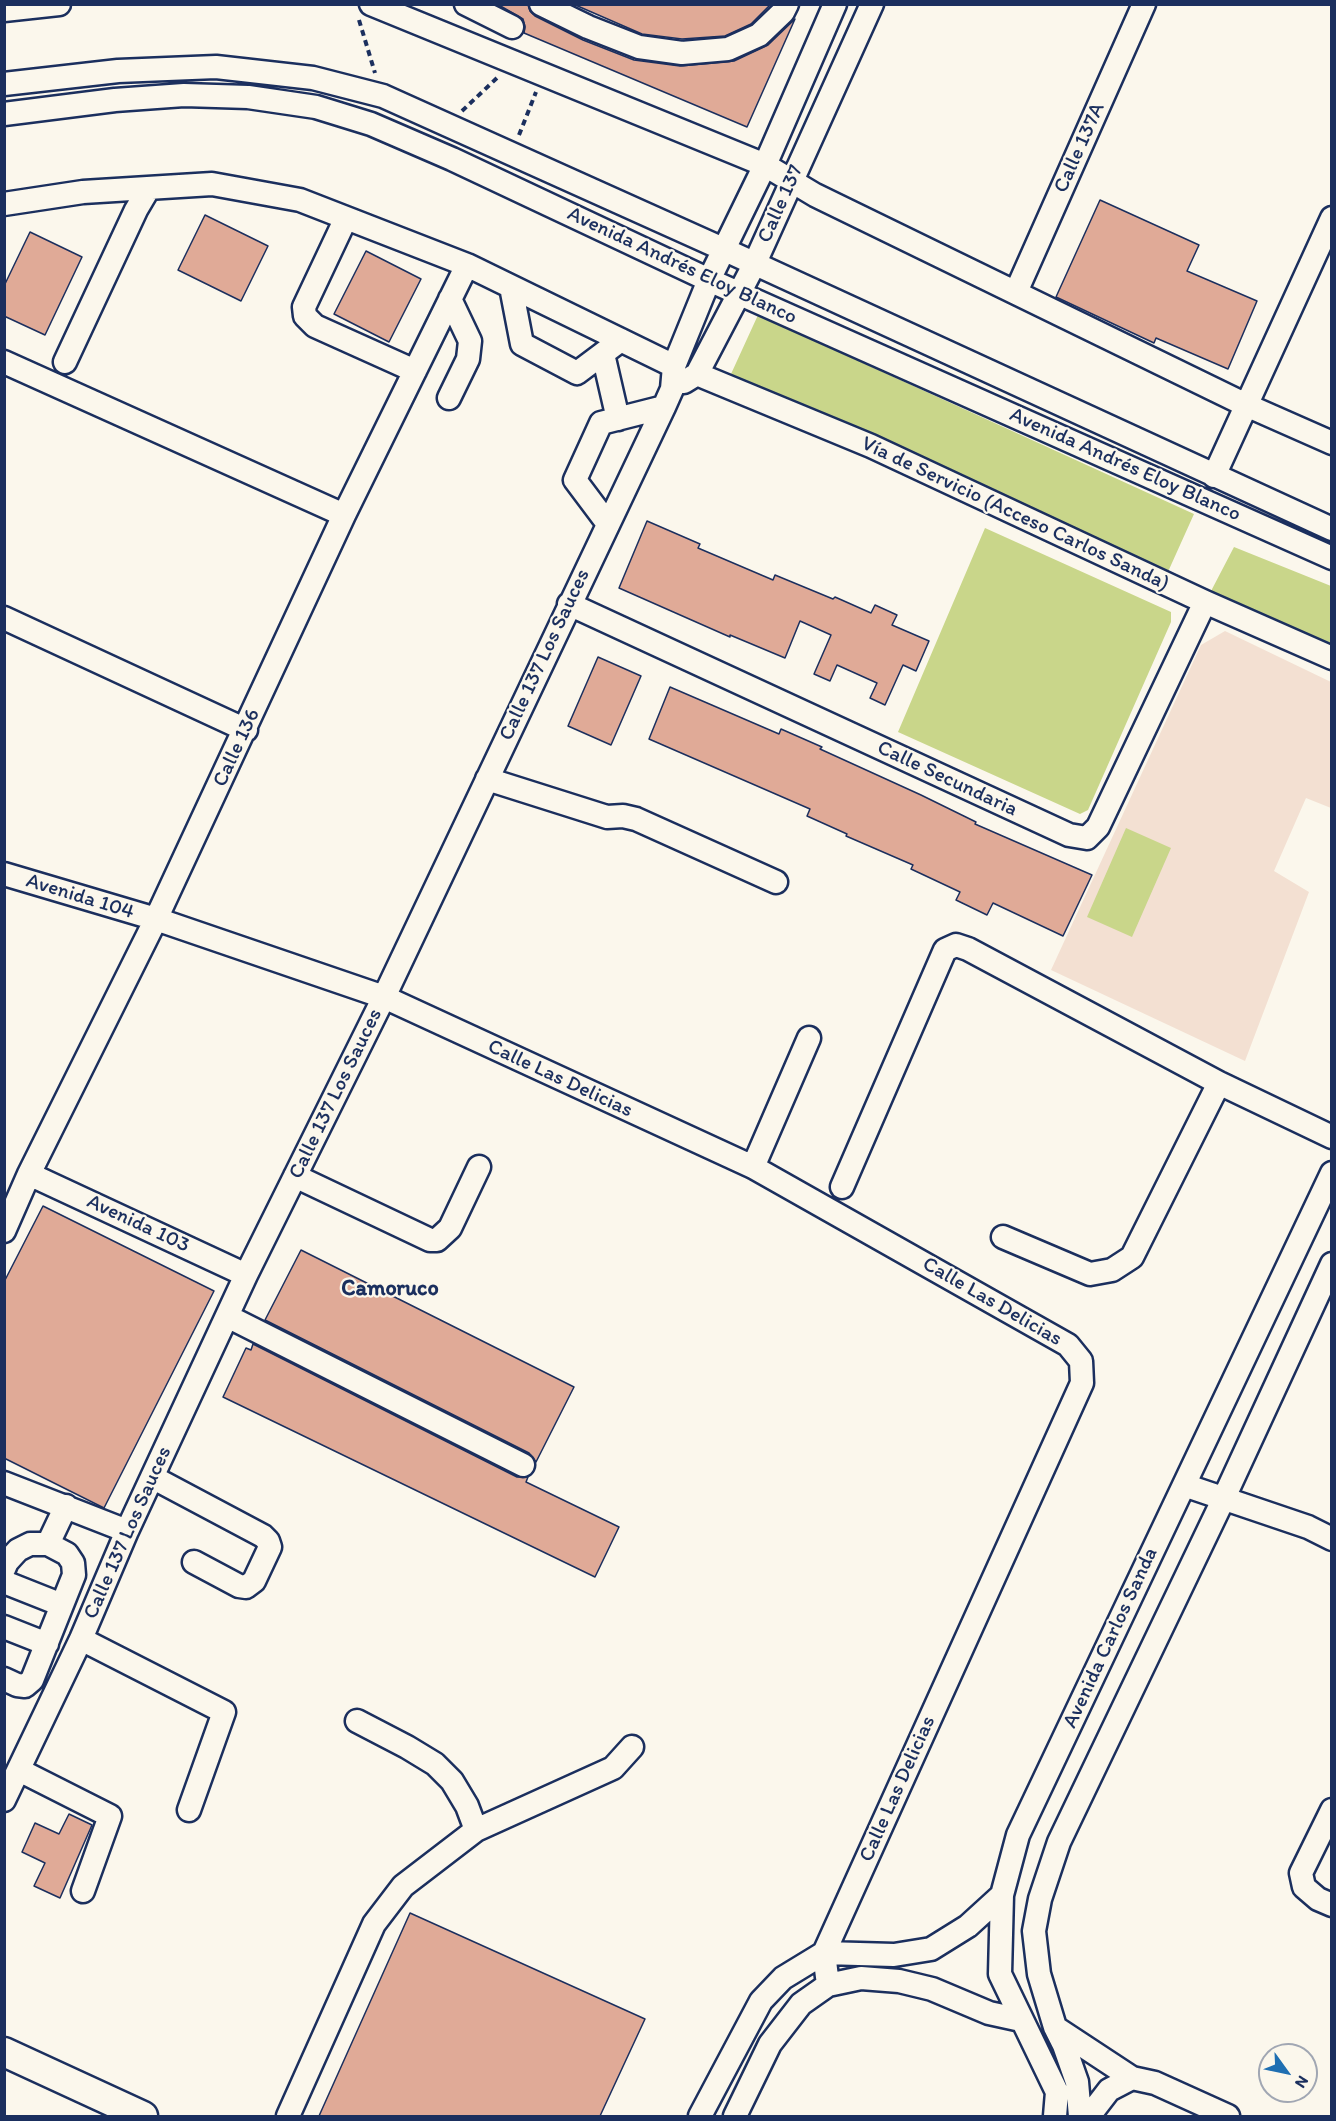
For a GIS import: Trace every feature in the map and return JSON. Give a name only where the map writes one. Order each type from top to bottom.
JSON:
[{"type":"main road","points":[[4,2052],[143,2116]]},
{"type":"street","points":[[4,10],[59,4]]},
{"type":"street","points":[[466,4],[513,27]]},
{"type":"street","points":[[541,4],[588,27],[639,47],[682,53],[728,48],[759,35],[783,12],[787,4]]},
{"type":"street","points":[[668,398],[674,366],[709,280],[765,165],[835,4]]},
{"type":"street","name":"Calle 137","points":[[697,374],[754,265],[872,4]]},
{"type":"street","name":"Calle 137A","points":[[1016,292],[1144,4]]},
{"type":"street","points":[[364,10],[514,62],[765,165],[815,195],[1246,405],[1332,443]]},
{"type":"street","name":"Avenida Andrés Eloy Blanco","points":[[4,84],[118,71],[216,67],[313,78],[383,96],[723,249],[1332,529]]},
{"type":"street","name":"Avenida Andrés Eloy Blanco","points":[[4,114],[115,100],[184,95],[248,97],[316,106],[371,124],[452,159],[709,280],[1332,558]]},
{"type":"street","points":[[4,204],[83,192],[212,184],[300,200],[467,265],[674,366]]},
{"type":"street","points":[[65,362],[136,210],[149,188]]},
{"type":"street","points":[[346,218],[304,308],[305,316],[315,326],[415,371]]},
{"type":"street","points":[[1214,476],[1332,218]]},
{"type":"street","name":"Calle 136","points":[[4,1231],[156,920],[344,515],[467,265]]},
{"type":"street","points":[[511,287],[523,346],[578,373],[621,340]]},
{"type":"street","points":[[449,398],[468,359],[470,340],[450,299]]},
{"type":"street","points":[[603,354],[618,419]]},
{"type":"street","points":[[4,362],[344,515]]},
{"type":"street","points":[[608,524],[575,480],[601,423],[618,419],[668,398],[697,374]]},
{"type":"street","name":"Vía de Servicio (Acceso Carlos Sanda)","points":[[697,374],[871,446],[1205,602],[1332,658]]},
{"type":"street","name":"Calle 137 Los Sauces","points":[[4,1800],[81,1639],[127,1531],[246,1275],[384,997],[668,398]]},
{"type":"street","name":"Calle Secundaria","points":[[569,604],[1069,835],[1087,838],[1098,826],[1205,602]]},
{"type":"street","points":[[4,618],[246,729]]},
{"type":"street","points":[[487,779],[607,817],[623,816],[636,819],[776,882]]},
{"type":"street","name":"Avenida 104","points":[[4,874],[156,920],[384,997]]},
{"type":"street","points":[[842,1186],[945,950],[956,945],[968,949],[1219,1083],[1332,1137]]},
{"type":"street","name":"Calle Las Delicias","points":[[384,997],[753,1167],[1068,1345],[1081,1361],[1082,1383],[824,1953]]},
{"type":"street","points":[[753,1167],[809,1038]]},
{"type":"street","points":[[1003,1237],[1090,1274],[1112,1270],[1132,1257],[1219,1083]]},
{"type":"street","points":[[295,1176],[430,1239],[437,1240],[450,1228],[479,1167]]},
{"type":"street","name":"Avenida Carlos Sanda","points":[[1055,2116],[1057,2092],[1000,1974],[1002,1895],[1018,1835],[1332,1173]]},
{"type":"street","name":"Avenida 103","points":[[30,1174],[246,1275]]},
{"type":"street","name":"Avenida Carlos Sanda","points":[[1080,2116],[1077,2082],[1055,2027],[1039,1974],[1034,1931],[1040,1899],[1059,1842],[1223,1500],[1332,1264]]},
{"type":"street","points":[[227,1316],[523,1465]]},
{"type":"street","points":[[152,1477],[263,1536],[270,1547],[254,1581],[246,1587],[239,1586],[194,1562]]},
{"type":"street","points":[[4,1483],[127,1531]]},
{"type":"street","points":[[1184,1485],[1308,1527],[1332,1539]]},
{"type":"street","points":[[48,1544],[66,1506]]},
{"type":"street","points":[[4,1569],[18,1550],[30,1544],[48,1544],[67,1554],[75,1575],[32,1680],[25,1686],[4,1679]]},
{"type":"street","points":[[4,1582],[63,1605]]},
{"type":"street","points":[[4,1628],[47,1644]]},
{"type":"street","points":[[81,1639],[224,1712],[189,1810]]},
{"type":"street","points":[[357,1721],[435,1764],[453,1781],[467,1806],[476,1830]]},
{"type":"street","points":[[288,2116],[374,1924],[403,1886],[476,1830],[613,1768],[632,1747]]},
{"type":"street","points":[[19,1770],[110,1816],[83,1891]]},
{"type":"street","points":[[1332,1810],[1302,1873],[1304,1887],[1318,1899],[1332,1905]]},
{"type":"street","points":[[700,2116],[761,2001],[783,1977],[824,1953],[894,1956],[931,1949],[968,1926],[1002,1895]]},
{"type":"street","points":[[824,1953],[828,1985]]},
{"type":"street","points":[[735,2116],[770,2044],[801,2004],[828,1985],[861,1978],[899,1981],[932,1989],[989,2013],[1021,2019]]},
{"type":"street","points":[[1055,2027],[1132,2078],[1155,2083],[1228,2116]]},
{"type":"street","points":[[1089,2116],[1109,2090],[1132,2078]]},
{"type":"path","points":[[364,10],[383,96]]},
{"type":"path","points":[[448,125],[514,62]]},
{"type":"path","points":[[511,153],[543,74]]},
{"type":"shaded area","points":[[1225,631],[1331,682],[1331,808],[1306,798],[1274,871],[1309,892],[1245,1061],[1051,970],[1201,645]]},
{"type":"green space","points":[[758,315],[1194,514],[1167,574],[731,374]]},
{"type":"green space","points":[[985,528],[1171,612],[1171,622],[1088,810],[1080,814],[898,732]]},
{"type":"green space","points":[[1234,547],[1331,586],[1331,648],[1210,593]]},
{"type":"green space","points":[[1126,828],[1171,848],[1132,937],[1087,917]]},
{"type":"building","points":[[497,4],[528,4],[535,16],[583,40],[634,60],[680,66],[734,61],[768,45],[795,19],[747,127],[524,33],[523,19]]},
{"type":"building","points":[[573,4],[771,4],[751,24],[725,36],[682,39],[642,34]]},
{"type":"building","points":[[1100,200],[1199,245],[1187,271],[1257,301],[1228,369],[1156,338],[1154,343],[1056,297]]},
{"type":"building","points":[[205,215],[268,246],[241,301],[178,270]]},
{"type":"building","points":[[30,232],[82,257],[45,335],[4,316],[4,286]]},
{"type":"building","points":[[366,251],[421,279],[389,342],[334,314]]},
{"type":"building","points":[[647,521],[700,544],[698,548],[773,580],[775,575],[871,613],[875,605],[897,615],[892,625],[929,641],[916,671],[903,665],[885,705],[870,698],[877,683],[837,665],[830,681],[814,674],[831,635],[800,621],[785,658],[730,635],[730,637],[619,588]]},
{"type":"building","points":[[598,657],[641,676],[611,745],[568,726]]},
{"type":"building","points":[[670,687],[779,734],[781,729],[822,747],[820,749],[921,795],[976,822],[975,824],[1092,875],[1063,936],[993,903],[987,915],[956,900],[960,892],[911,869],[913,865],[807,816],[810,809],[649,739]]},
{"type":"building","points":[[43,1206],[214,1291],[104,1508],[4,1458],[4,1282]]},
{"type":"building","points":[[301,1250],[574,1387],[536,1462],[529,1453],[265,1320]]},
{"type":"building","points":[[253,1344],[517,1477],[528,1477],[526,1482],[619,1527],[595,1577],[223,1397],[246,1348],[251,1350]]},
{"type":"building","points":[[69,1814],[92,1825],[60,1898],[34,1886],[45,1863],[22,1852],[35,1823],[59,1834]]},
{"type":"building","points":[[410,1913],[645,2019],[600,2116],[319,2116]]},
{"type":"district","name":"Camoruco","points":[[390,1289]]}]
